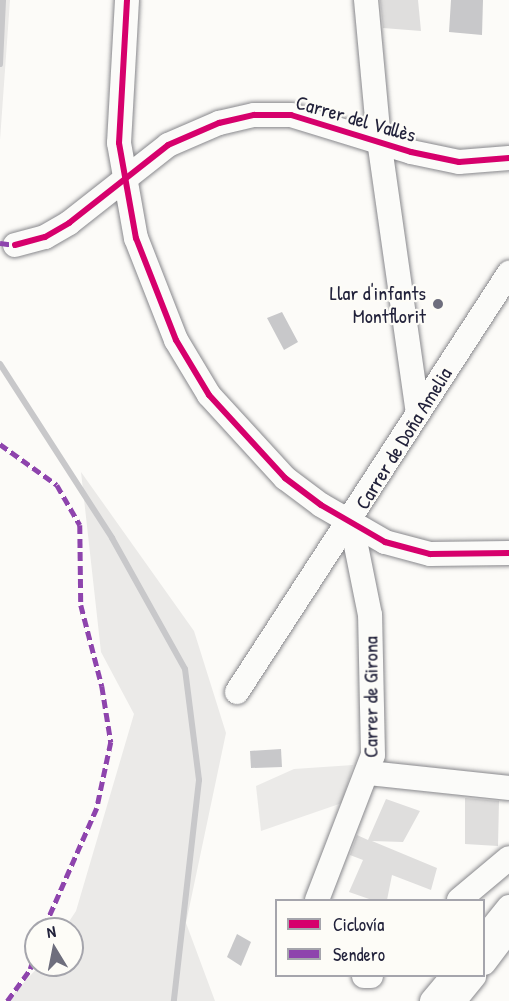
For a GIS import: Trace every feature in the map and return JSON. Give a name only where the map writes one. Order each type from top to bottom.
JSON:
[{"type":"street","points":[[127,0],[119,108],[124,178],[136,238],[154,291],[176,340],[209,395],[285,478],[321,505],[385,542],[430,554],[509,553]]},
{"type":"street","points":[[366,0],[380,140],[418,413]]},
{"type":"street","name":"Carrer del Vallès","points":[[15,245],[45,237],[168,145],[219,123],[254,115],[291,115],[380,140],[411,152],[459,162],[509,158]]},
{"type":"street","name":"Carrer de Doña Amelia","points":[[237,692],[351,521],[509,273]]},
{"type":"street","name":"Carrer de Girona","points":[[317,899],[369,773],[374,708],[370,615],[351,521]]},
{"type":"street","points":[[369,773],[509,788]]},
{"type":"street","points":[[460,899],[509,858]]},
{"type":"street","points":[[485,936],[509,907]]},
{"type":"street","points":[[485,960],[509,930]]},
{"type":"street","points":[[432,1001],[451,977]]},
{"type":"street","points":[[454,1001],[472,977]]},
{"type":"shaded area","points":[[0,0],[10,0],[0,140]]},
{"type":"shaded area","points":[[451,0],[483,0],[482,35],[449,32]]},
{"type":"shaded area","points":[[282,312],[298,342],[284,350],[267,318]]},
{"type":"shaded area","points":[[81,472],[194,631],[226,733],[186,923],[215,1001],[7,1001],[29,977],[84,977],[84,917],[72,917],[76,911],[134,714],[101,652]]},
{"type":"shaded area","points":[[281,749],[282,767],[251,768],[250,751]]},
{"type":"shaded area","points":[[353,765],[342,803],[261,831],[256,786],[294,769]]},
{"type":"shaded area","points":[[237,934],[251,942],[241,966],[227,957]]},
{"type":"building","points":[[380,0],[418,0],[421,31],[383,28]]},
{"type":"building","points":[[465,798],[499,801],[498,846],[465,844]]},
{"type":"building","points":[[386,799],[420,811],[403,842],[372,841],[437,868],[431,890],[392,875],[387,899],[369,899],[349,892],[363,860],[350,855],[357,835],[368,840]]},
{"type":"waterway","points":[[0,64],[3,0]]},
{"type":"waterway","points":[[0,364],[112,538],[185,669],[199,780],[174,1001]]},
{"type":"marked path","points":[[0,243],[15,245]]},
{"type":"marked path","points":[[0,444],[57,485],[80,525],[81,605],[102,686],[111,742],[97,808],[49,917]]},
{"type":"marked path","points":[[7,1001],[24,977]]},
{"type":"cycle path","points":[[127,0],[119,143],[136,238],[176,340],[209,395],[285,478],[321,505],[385,542],[430,554],[509,553]]},
{"type":"cycle path","points":[[15,245],[45,237],[69,223],[168,145],[219,123],[254,115],[291,115],[411,152],[459,162],[509,158]]},
{"type":"place","name":"Llar d'infants Montflorit","points":[[438,304]]}]
